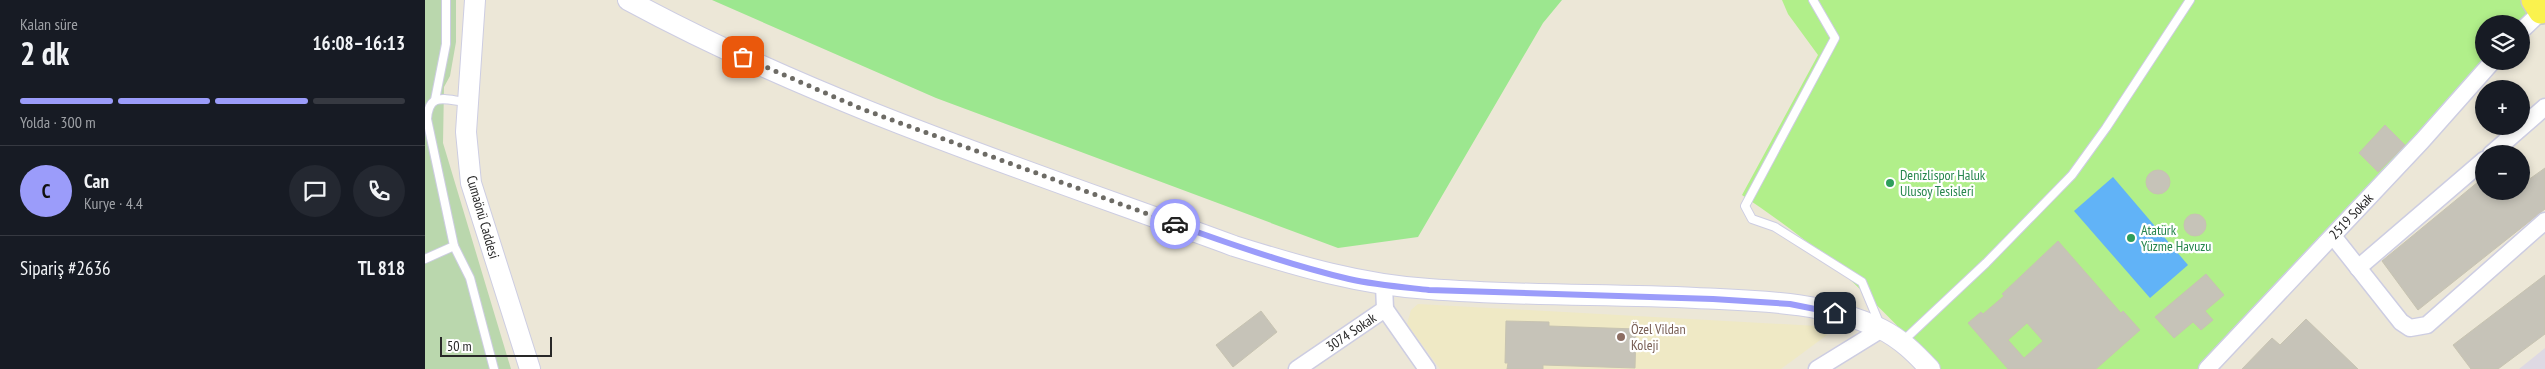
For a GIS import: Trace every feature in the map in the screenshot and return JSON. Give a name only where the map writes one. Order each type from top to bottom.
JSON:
[{"type":"street","name":"Cumaönü Caddesi","points":[[475,0],[467,102],[467,157],[471,183],[530,369]]},
{"type":"street","points":[[628,0],[759,65],[845,102],[930,135],[1234,246],[1342,277],[1384,285],[1429,290],[1624,295],[1790,304],[1848,316],[1881,329],[1903,342],[1930,369]]},
{"type":"street","points":[[2530,19],[2540,6]]},
{"type":"street","name":"2519 Sokak","points":[[2207,369],[2333,236],[2485,70]]},
{"type":"street","points":[[2501,145],[2545,107]]},
{"type":"street","points":[[2358,268],[2475,168]]},
{"type":"street","points":[[2333,236],[2401,322],[2410,328],[2427,325],[2545,221]]},
{"type":"street","name":"3074 Sokak","points":[[1297,369],[1385,309],[1384,285]]},
{"type":"street","points":[[1385,309],[1427,369]]},
{"type":"street","points":[[1817,369],[1881,329]]},
{"type":"lane","points":[[435,100],[446,44],[446,0]]},
{"type":"lane","points":[[1813,0],[1835,38],[1745,206],[1752,220],[1775,227],[1862,282],[1881,329]]},
{"type":"lane","points":[[1903,342],[1986,263],[2071,175],[2106,128],[2189,0]]},
{"type":"lane","points":[[467,102],[435,100],[430,102],[427,119],[454,246],[470,278],[494,369]]},
{"type":"lane","points":[[425,259],[454,246]]},
{"type":"shaded area","name":"Özel Vildan Koleji","points":[[1418,304],[1817,326],[1825,330],[1827,335],[1781,369],[1440,369],[1407,324],[1411,310]]},
{"type":"shaded area","points":[[2545,348],[2545,369],[2519,369]]},
{"type":"green space","points":[[425,0],[456,0],[456,42],[450,76],[444,87],[443,143],[511,369],[425,369]]},
{"type":"green space","points":[[712,0],[1562,0],[1543,23],[1418,237],[1338,248],[936,98]]},
{"type":"green space","points":[[1782,0],[2533,0],[2541,11],[2530,18],[2530,15],[2475,15],[2476,70],[2205,369],[1938,369],[1891,319],[1842,272],[1799,236],[1742,195],[1818,55],[1788,14]]},
{"type":"water","name":"Atatürk Yüzme Havuzu","points":[[2113,177],[2188,265],[2150,298],[2074,211]]},
{"type":"building","points":[[2385,125],[2405,145],[2378,172],[2359,153]]},
{"type":"building","points":[[2545,168],[2545,209],[2418,310],[2382,261],[2475,184],[2475,200],[2530,200],[2530,179]]},
{"type":"building","points":[[2158,170],[2163,171],[2169,177],[2169,187],[2163,193],[2158,194],[2153,193],[2147,187],[2146,182],[2147,177],[2153,171]]},
{"type":"building","points":[[2195,214],[2203,217],[2206,225],[2203,233],[2195,236],[2187,233],[2184,225],[2187,217]]},
{"type":"building","points":[[2058,241],[2121,313],[2123,311],[2140,330],[2096,369],[2008,369],[1968,323],[1981,312],[1983,314],[2004,296],[2002,294]],"holes":[[[2027,323],[2043,341],[2024,358],[2008,340]]]},
{"type":"building","points":[[2206,274],[2224,295],[2205,311],[2213,320],[2201,330],[2193,322],[2174,338],[2155,317]]},
{"type":"building","points":[[2545,275],[2545,334],[2498,369],[2471,369],[2453,345]]},
{"type":"building","points":[[1261,311],[1277,332],[1233,367],[1216,345]]},
{"type":"building","points":[[2306,319],[2358,369],[2242,369],[2272,338],[2280,345]]},
{"type":"building","points":[[1506,321],[1549,322],[1549,326],[1636,329],[1635,368],[1543,365],[1543,369],[1507,369],[1508,363],[1505,363]]},
{"type":"way so far","points":[[743,57],[862,109],[1175,224]]},
{"type":"place","name":"Denizlispor Haluk Ulusoy Tesisleri","points":[[1890,183]]},
{"type":"place","name":"Atatürk Yüzme Havuzu","points":[[2131,238]]},
{"type":"place","name":"Özel Vildan Koleji","points":[[1621,337]]},
{"type":"route","points":[[1175,224],[1234,246],[1292,264],[1384,285],[1429,290],[1713,299],[1790,304],[1835,313]]}]
